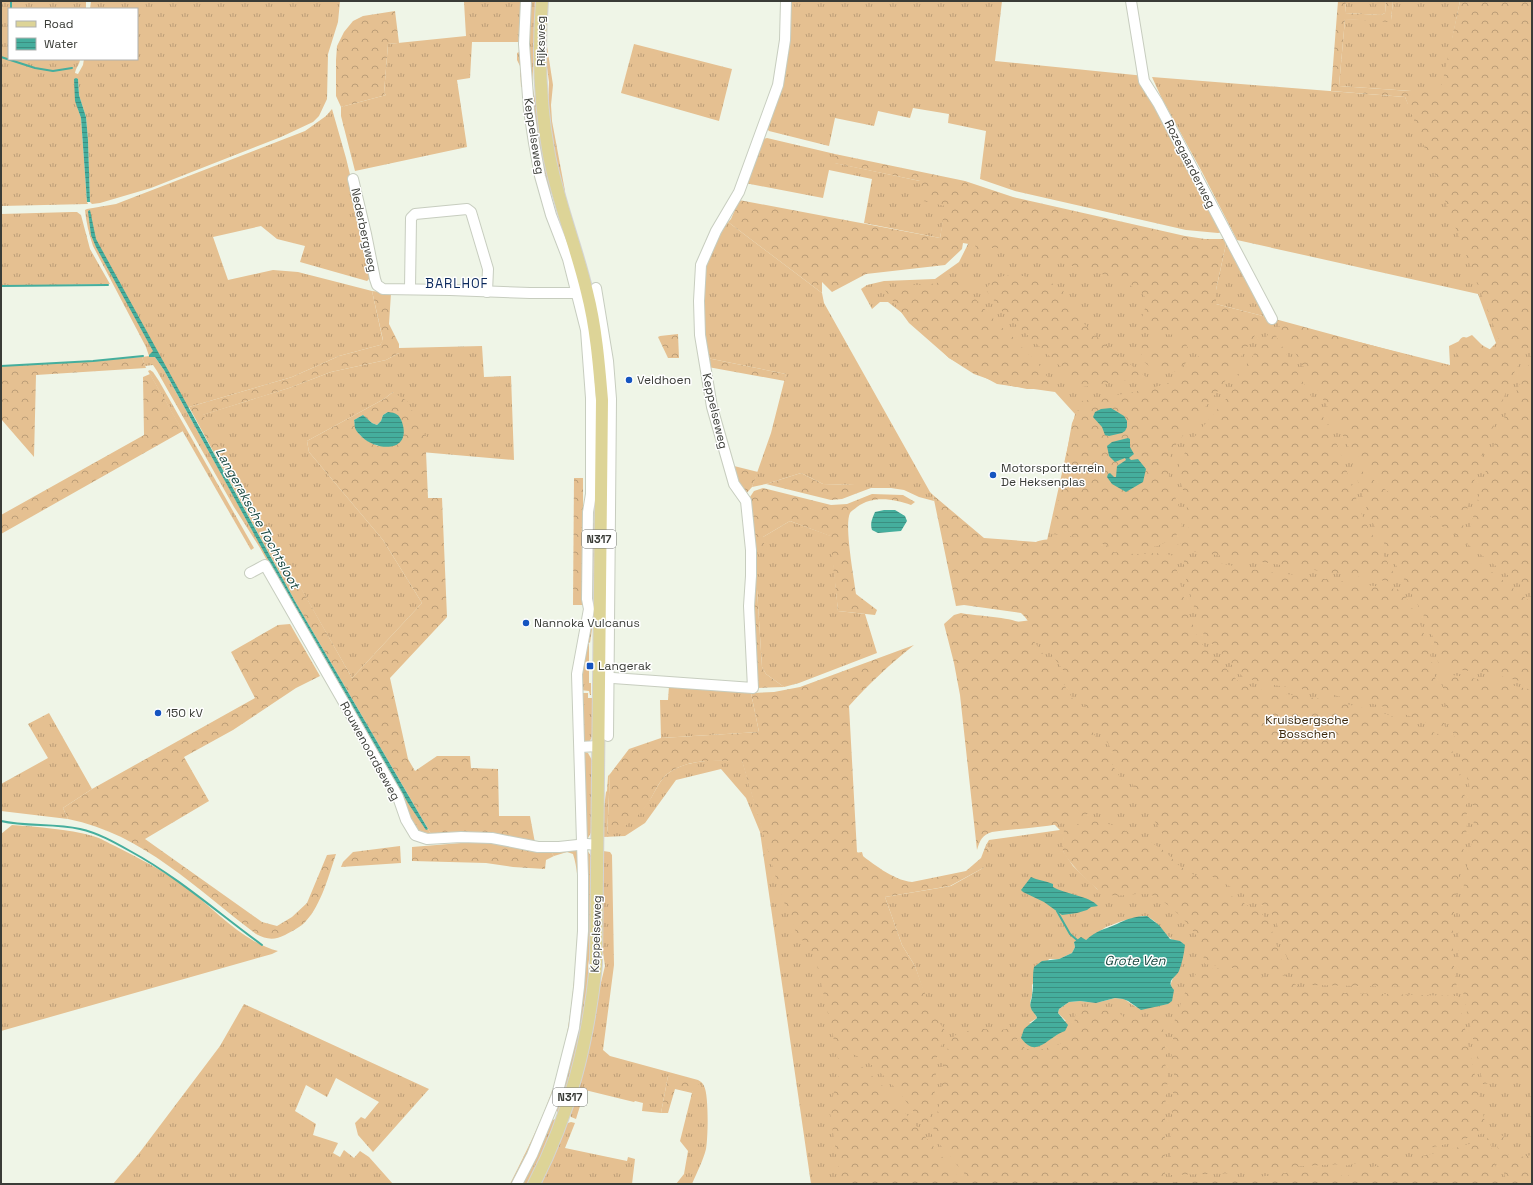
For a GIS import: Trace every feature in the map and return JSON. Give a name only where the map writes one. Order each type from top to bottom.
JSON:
[{"type":"main road","name":"Rijksweg","points":[[541,81],[540,44],[542,1]]},
{"type":"main road","name":"Keppelseweg","points":[[534,1184],[545,1162],[574,1088],[586,1040],[592,1004],[596,965],[598,746],[604,677],[602,400],[604,371],[587,291],[559,194],[550,156],[543,115],[541,81]]},
{"type":"street","name":"Rijksweg","points":[[524,44],[526,1]]},
{"type":"street","name":"Keppelseweg","points":[[608,736],[604,677],[753,688],[748,606],[751,556],[746,501],[734,484],[712,407],[700,335],[700,264],[716,231],[739,192],[778,85],[785,40],[786,1]]},
{"type":"street","name":"Rozegaarderweg","points":[[1131,1],[1144,81],[1158,103],[1272,319]]},
{"type":"street","name":"Keppelseweg","points":[[517,1184],[550,1115],[564,1072],[574,1028],[579,987],[583,931],[579,764],[580,747],[577,674],[589,609],[587,591],[588,512],[591,494],[590,398],[586,330],[587,291],[568,259],[551,215],[540,176],[529,110],[524,44]]},
{"type":"street","name":"Nederbergweg","points":[[353,179],[375,279],[377,285],[382,289],[487,292],[587,291]]},
{"type":"street","points":[[546,197],[559,194]]},
{"type":"street","points":[[410,289],[411,218],[415,214],[467,209],[471,212],[488,269],[487,292]]},
{"type":"street","name":"Rouwenoordseweg","points":[[250,573],[265,564],[398,797],[406,820],[415,835],[428,838],[492,838],[538,847],[559,847],[582,844],[597,845]]},
{"type":"street","points":[[580,747],[598,746]]},
{"type":"street","points":[[550,1115],[563,1118]]},
{"type":"green space","points":[[1,1],[86,1],[86,8],[8,8],[8,60],[80,60],[75,73],[78,74],[84,60],[138,60],[138,8],[90,8],[91,1],[340,1],[338,22],[328,54],[327,99],[319,116],[313,122],[281,137],[151,188],[92,204],[90,202],[86,117],[79,95],[78,79],[78,109],[81,118],[88,204],[1,206]]},
{"type":"green space","points":[[462,1],[524,1],[524,86],[521,87],[520,66],[517,60],[517,53],[521,51],[520,42],[472,42],[470,78],[457,80],[467,147],[355,171],[341,116],[341,107],[386,95],[384,93],[388,44],[466,36],[464,2]]},
{"type":"green space","points":[[528,1],[538,1],[535,43],[533,43],[535,46],[532,84],[554,193],[547,194],[535,137],[528,45]]},
{"type":"green space","points":[[789,1],[1002,1],[995,61],[1145,76],[1224,232],[1218,233],[1186,230],[1015,191],[980,179],[986,131],[948,123],[949,114],[913,108],[910,118],[878,111],[874,126],[835,118],[829,146],[769,131],[767,129]]},
{"type":"green space","points":[[1338,1],[1346,1],[1345,13],[1381,15],[1385,13],[1386,1],[1393,1],[1391,20],[1389,22],[1345,19],[1339,86],[1439,93],[1460,1],[1532,1],[1532,342],[1511,378],[1482,457],[1475,477],[1460,539],[1409,500],[1350,450],[1336,421],[1275,319],[1448,366],[1453,366],[1457,363],[1457,346],[1459,340],[1463,337],[1497,352],[1501,345],[1405,97],[1331,91]]},
{"type":"green space","points":[[1346,1],[1386,1],[1385,13],[1381,15],[1345,13]]},
{"type":"green space","name":"Kruisbergsche Bosschen","points":[[1393,1],[1460,1],[1452,40],[1532,1],[1532,1184],[811,1184],[760,832],[746,798],[721,769],[676,780],[645,823],[625,836],[603,837],[603,816],[608,776],[610,774],[607,836],[636,817],[649,801],[661,781],[670,772],[687,764],[696,762],[742,760],[773,865],[862,852],[875,902],[924,993],[915,966],[902,945],[885,897],[951,886],[983,868],[990,851],[986,845],[989,840],[1060,830],[1051,821],[956,629],[1032,620],[1046,545],[1075,414],[1055,392],[997,384],[949,358],[911,320],[888,302],[880,302],[872,309],[861,289],[867,285],[884,281],[935,279],[959,262],[968,244],[979,203],[1212,308],[1275,321],[1450,365],[1449,346],[1472,335],[1488,351],[1496,343],[1478,294],[1237,240],[1162,99],[1152,77],[1405,97],[1408,104],[1411,91],[1339,86],[1345,19],[1391,20]],"holes":[[[1064,837],[1098,890],[1073,866],[1063,851]],[[1143,916],[1148,917],[1155,922],[1171,939],[1182,942],[1178,972],[1171,982],[1168,1004],[1136,1007],[1124,999],[1115,998],[1096,1003],[1080,1001],[1069,1002],[1059,1009],[1058,1013],[1066,1021],[1029,1023],[1037,1018],[1030,1003],[1032,985],[1049,959],[1059,959],[1072,953],[1075,947],[1074,942],[1086,940],[1106,927]]]},
{"type":"green space","points":[[395,11],[399,43],[388,44],[384,93],[386,95],[341,107],[336,96],[336,60],[337,46],[344,32],[353,21],[363,16]]},
{"type":"green space","points":[[634,44],[732,69],[719,121],[621,93]]},
{"type":"green space","points":[[544,46],[547,46],[553,85],[551,105],[552,121],[565,191],[562,190],[554,153],[548,109],[549,82]]},
{"type":"green space","points":[[332,109],[346,158],[370,257],[372,276],[367,281],[300,262],[305,246],[277,239],[261,226],[213,237],[228,280],[273,270],[298,272],[372,291],[383,341],[380,345],[339,356],[292,377],[189,407],[187,409],[155,353],[149,357],[155,357],[164,370],[205,446],[389,771],[413,810],[431,834],[418,831],[260,548],[234,507],[157,371],[153,365],[145,366],[142,357],[149,356],[146,347],[93,246],[85,214],[85,210],[87,209],[116,204],[305,131],[326,116]]},
{"type":"green space","points":[[767,138],[835,154],[835,163],[920,181],[946,206],[940,238],[864,223],[872,179],[829,170],[823,198],[745,183],[763,139]]},
{"type":"green space","points":[[835,154],[965,181],[1013,197],[1185,236],[1205,239],[1227,239],[1216,290],[1216,304],[1267,317],[1221,387],[1177,443],[1171,454],[1169,462],[1169,480],[1179,507],[1182,526],[1175,537],[1158,546],[1141,549],[1119,549],[1111,548],[1093,539],[1052,534],[1072,423],[1082,401],[1140,391],[1183,377],[1191,372],[1197,360],[1198,353],[1194,340],[1186,335],[1145,332],[1133,334],[1146,306],[1145,297],[1139,291],[1117,279],[1013,251],[989,248],[977,251],[975,245],[963,243],[962,249],[945,265],[866,274],[832,292],[822,282],[822,293],[728,222],[731,219],[739,200],[940,238],[945,206],[919,200],[920,181],[834,163]],"holes":[[[1131,442],[1130,447],[1133,452],[1129,458],[1131,460],[1138,459],[1143,482],[1136,486],[1118,489],[1109,480],[1108,474],[1116,477],[1117,466],[1126,460],[1125,458],[1117,462],[1109,456],[1107,446]]]},
{"type":"green space","points":[[77,212],[81,215],[90,249],[110,284],[1,286],[1,214]]},
{"type":"green space","points":[[728,222],[822,293],[824,303],[933,495],[934,501],[919,497],[904,490],[891,488],[871,488],[855,494],[855,485],[823,484],[801,473],[752,487],[771,433],[786,374],[707,358],[701,317],[706,258],[718,232]]},
{"type":"green space","points":[[1227,239],[1267,317],[1216,304],[1216,290]]},
{"type":"green space","points":[[1018,275],[1050,282],[1067,294],[1079,318],[1089,329],[1100,340],[1146,377],[1076,388],[1063,369],[1002,311],[986,290],[992,281],[999,277]]},
{"type":"green space","points":[[968,276],[970,293],[1000,326],[1037,362],[1051,382],[1051,386],[1047,389],[1027,389],[1002,384],[974,374],[949,358],[909,323],[885,290],[907,285],[927,285]]},
{"type":"green space","points":[[372,291],[391,293],[389,324],[399,344],[399,353],[386,360],[331,372],[289,388],[203,415],[352,678],[422,603],[383,540],[309,452],[307,441],[384,399],[393,392],[407,401],[427,438],[422,452],[426,452],[428,498],[442,498],[447,617],[390,678],[408,759],[415,771],[437,756],[470,756],[471,768],[498,769],[499,816],[530,816],[535,843],[472,832],[431,834],[296,603],[189,407],[292,377],[339,356],[380,345],[383,340]],"holes":[[[388,412],[378,446],[369,442],[359,434],[354,420],[363,415],[372,423],[377,425],[381,421],[383,415]]]},
{"type":"green space","points":[[1272,329],[1329,427],[1339,449],[1363,518],[1399,583],[1170,548],[1181,543],[1190,525],[1180,480],[1179,464],[1191,441],[1231,393],[1238,376]]},
{"type":"green space","points":[[678,334],[679,358],[668,358],[658,337]]},
{"type":"green space","points":[[1177,341],[1186,344],[1189,350],[1186,362],[1176,371],[1164,374],[1153,369],[1142,360],[1141,343],[1168,343]]},
{"type":"green space","points":[[482,346],[484,377],[511,376],[514,460],[421,452],[393,392],[384,399],[307,441],[309,452],[383,540],[422,603],[352,678],[202,415],[289,388],[331,372],[386,360],[399,353],[399,348]]},
{"type":"green space","points":[[142,357],[146,368],[36,375],[34,457],[1,419],[1,366]]},
{"type":"green space","points":[[1532,357],[1532,594],[1466,543],[1489,459],[1505,416]]},
{"type":"green space","points":[[707,358],[786,374],[785,381],[708,367]]},
{"type":"green space","points":[[150,370],[159,381],[254,548],[251,550],[148,371]]},
{"type":"green space","points":[[150,374],[183,431],[1,534],[1,515],[144,435],[143,377]]},
{"type":"green space","points":[[1352,463],[1532,603],[1532,684],[1492,674],[1439,667],[1433,637],[1423,614],[1369,516]]},
{"type":"green space","points":[[730,465],[758,472],[752,487],[745,495]]},
{"type":"green space","points":[[801,473],[823,484],[856,485],[855,494],[842,499],[831,500],[766,484]]},
{"type":"green space","points":[[574,478],[583,478],[583,605],[573,605]]},
{"type":"green space","points":[[763,488],[831,505],[847,504],[872,494],[903,495],[915,502],[911,505],[884,499],[870,501],[863,503],[850,513],[848,528],[856,594],[877,610],[875,615],[838,611],[830,536],[790,521],[763,537],[765,549],[753,556],[748,500],[754,491]]},
{"type":"green space","points":[[933,495],[984,538],[1036,542],[1055,539],[1071,540],[1091,543],[1110,552],[1132,554],[1161,553],[1177,557],[1176,567],[1187,610],[1198,638],[1201,643],[1240,683],[1265,691],[1335,701],[1386,714],[1448,738],[1464,791],[1467,813],[1466,837],[1453,918],[1453,960],[1457,988],[1311,985],[1296,976],[1291,971],[1275,918],[1263,905],[1181,859],[1171,848],[1068,677],[1025,617],[1021,613],[964,605],[956,606]]},
{"type":"green space","points":[[790,521],[831,536],[838,611],[865,614],[877,653],[799,683],[784,687],[766,674],[762,667],[757,589],[753,586],[753,556],[763,537]]},
{"type":"green space","points":[[591,523],[594,523],[595,583],[594,613],[590,643],[586,640],[591,603]]},
{"type":"green space","points":[[1184,557],[1268,572],[1402,590],[1419,621],[1426,640],[1446,730],[1388,708],[1370,703],[1314,691],[1266,684],[1243,677],[1204,635],[1184,572]]},
{"type":"green space","points":[[753,586],[757,589],[762,667],[766,674],[784,687],[757,688],[751,597]]},
{"type":"green space","points":[[961,613],[1003,618],[1022,624],[1062,681],[1133,799],[1119,808],[1092,812],[1059,824],[992,832],[982,838],[977,850],[960,695],[944,624],[954,615]]},
{"type":"green space","points":[[290,624],[320,676],[296,688],[233,730],[184,757],[209,801],[145,839],[262,922],[277,926],[292,917],[307,903],[327,855],[336,854],[324,889],[316,907],[311,914],[304,923],[296,929],[281,937],[271,939],[256,934],[191,882],[145,850],[121,837],[95,826],[68,819],[63,808],[92,789],[255,698],[231,652],[278,625]]},
{"type":"green space","points":[[586,642],[589,644],[589,683],[591,683],[591,695],[589,691],[580,690]]},
{"type":"green space","points":[[914,645],[880,674],[849,706],[857,852],[890,875],[912,882],[966,871],[981,858],[986,845],[990,851],[989,859],[983,868],[950,886],[885,897],[902,945],[915,966],[931,1010],[947,1034],[937,1057],[934,1101],[927,1129],[894,1086],[874,1067],[863,1059],[852,1054],[850,1060],[859,1064],[881,1084],[965,1184],[841,1184],[830,1113],[831,1103],[839,1074],[838,1058],[815,956],[796,932],[780,892],[742,761],[696,762],[687,764],[670,772],[661,781],[649,802],[636,818],[607,837],[610,774],[629,749],[661,738],[759,732],[751,693],[774,692],[800,687]]},
{"type":"green space","points":[[1441,673],[1507,684],[1532,690],[1532,1078],[1483,1084],[1462,986],[1458,946],[1461,906],[1471,847],[1474,814],[1465,770],[1447,712]]},
{"type":"green space","points":[[669,686],[751,693],[759,732],[661,738],[660,700],[668,700]]},
{"type":"green space","points":[[580,693],[588,693],[588,698],[593,698],[593,734],[590,741],[583,742]]},
{"type":"green space","points":[[49,713],[92,789],[63,808],[68,819],[1,811],[1,784],[48,758],[28,724]]},
{"type":"green space","points":[[583,752],[588,753],[593,762],[592,831],[588,838],[586,837]]},
{"type":"green space","points":[[1089,820],[1113,825],[1152,843],[1166,852],[1184,869],[1261,913],[1269,922],[1287,976],[1205,964],[1200,943],[1194,932],[1176,911],[1161,900],[1148,894],[1105,894],[1095,888],[1075,868],[1063,851],[1064,829]]},
{"type":"green space","points":[[12,825],[63,830],[102,839],[168,875],[195,894],[240,932],[252,940],[278,951],[272,954],[1,1031],[1,834]]},
{"type":"green space","points":[[473,842],[497,843],[551,852],[554,856],[546,860],[545,869],[513,867],[486,863],[412,861],[412,847]]},
{"type":"green space","points":[[400,846],[401,863],[341,867],[343,862],[353,852]]},
{"type":"green space","points":[[528,849],[576,849],[579,852],[578,968],[567,1044],[549,1109],[514,1184],[510,1184],[546,1107],[562,1058],[572,999],[577,938],[578,885],[576,864],[573,854],[567,852],[554,856],[551,852]]},
{"type":"green space","points":[[587,850],[591,856],[591,947],[588,966],[588,1002],[585,1001],[584,1004],[587,1005],[583,1031],[559,1114],[556,1110],[571,1060]]},
{"type":"green space","points":[[603,851],[610,852],[612,855],[614,965],[603,1050],[610,1056],[698,1080],[703,1084],[707,1098],[707,1144],[692,1184],[676,1184],[684,1174],[688,1151],[680,1141],[693,1089],[668,1076],[661,1113],[642,1111],[643,1103],[585,1090],[576,1119],[571,1117],[569,1114],[605,966],[601,939]]},
{"type":"green space","points":[[1224,968],[1285,983],[1291,981],[1310,992],[1458,996],[1487,1132],[1447,1144],[1344,1166],[1343,1164],[1284,1167],[1238,1173],[1171,1175],[1174,1073],[1171,1061],[1175,1018],[1186,989],[1199,970]]},
{"type":"green space","points":[[244,1004],[429,1089],[373,1152],[358,1135],[355,1123],[361,1117],[365,1119],[379,1102],[336,1078],[327,1097],[306,1085],[295,1111],[316,1124],[313,1135],[338,1143],[333,1153],[340,1157],[344,1150],[354,1158],[360,1151],[369,1157],[393,1184],[113,1184],[140,1152],[220,1046]]},
{"type":"green space","points":[[1076,1009],[1117,1011],[1128,1021],[1152,1016],[1168,1017],[1163,1027],[1166,1057],[1165,1063],[1168,1077],[1165,1107],[1165,1178],[1159,1184],[973,1184],[932,1135],[940,1102],[944,1058],[952,1038],[957,1034],[979,1028],[995,1031],[1007,1029],[1019,1030],[1017,1040],[1026,1049],[1043,1049],[1060,1044],[1074,1026]]},
{"type":"green space","points":[[668,1076],[701,1085],[701,1091],[694,1089],[692,1093],[675,1089],[668,1113],[661,1113]]},
{"type":"green space","points":[[555,1119],[558,1120],[529,1184],[521,1184],[551,1121]]},
{"type":"green space","points":[[571,1122],[575,1123],[565,1148],[627,1161],[628,1157],[635,1159],[632,1184],[539,1184],[565,1124]]},
{"type":"green space","points":[[1501,1135],[1503,1136],[1510,1159],[1532,1155],[1532,1184],[1507,1184],[1495,1137]]},
{"type":"green space","points":[[1489,1138],[1500,1184],[1346,1184],[1349,1172],[1449,1150]]},
{"type":"green space","points":[[1336,1171],[1342,1174],[1340,1184],[1168,1184],[1174,1182],[1238,1180],[1285,1173]]},
{"type":"water","points":[[74,79],[78,79],[79,95],[86,117],[90,202],[87,202],[81,118],[75,101]]},
{"type":"water","points":[[90,210],[96,239],[296,603],[428,829],[426,830],[408,803],[265,554],[164,370],[155,357],[149,357],[153,351],[96,247],[91,235],[88,211]]},
{"type":"water","points":[[1111,408],[1124,416],[1127,421],[1127,427],[1122,433],[1109,436],[1105,435],[1102,427],[1093,417],[1095,412],[1101,409]]},
{"type":"water","points":[[388,412],[397,414],[402,422],[404,432],[402,439],[398,444],[384,447],[376,445],[362,437],[356,430],[354,420],[363,415],[372,423],[377,425],[381,421],[383,415]]},
{"type":"water","points":[[1128,438],[1130,439],[1130,447],[1134,454],[1129,458],[1131,460],[1138,459],[1146,469],[1143,482],[1126,492],[1112,484],[1107,477],[1110,473],[1116,477],[1117,466],[1126,460],[1125,458],[1115,462],[1109,456],[1107,446],[1112,442]]},
{"type":"water","points":[[895,510],[905,516],[907,521],[901,531],[878,533],[872,530],[871,525],[875,512]]},
{"type":"water","points":[[1031,877],[1053,884],[1053,887],[1064,892],[1083,897],[1098,906],[1091,907],[1077,913],[1062,915],[1044,902],[1021,890]]},
{"type":"water","name":"Grote Ven","points":[[1147,916],[1159,925],[1170,939],[1180,941],[1185,945],[1179,971],[1171,981],[1174,990],[1172,1001],[1168,1004],[1141,1010],[1128,1001],[1115,998],[1096,1003],[1080,1001],[1069,1002],[1059,1009],[1058,1013],[1068,1025],[1065,1031],[1043,1045],[1032,1047],[1027,1044],[1021,1038],[1024,1029],[1037,1018],[1030,1005],[1033,992],[1034,967],[1042,961],[1059,959],[1072,953],[1075,947],[1074,942],[1081,937],[1086,940],[1097,932],[1124,921],[1135,917]]},
{"type":"waterway","points":[[11,1],[11,8]]},
{"type":"waterway","points":[[1,57],[8,59]]},
{"type":"waterway","points":[[10,60],[35,68],[53,71],[72,68]]},
{"type":"waterway","points":[[1,286],[108,285]]},
{"type":"waterway","points":[[1,366],[93,361],[143,356]]},
{"type":"waterway","points":[[1,821],[21,824],[70,827],[106,838],[165,872],[262,945]]},
{"type":"waterway","points":[[1057,911],[1070,934],[1077,940]]},
{"type":"place","name":"Veldhoen","points":[[629,380]]},
{"type":"place","name":"Motorsportterrein De Heksenplas","points":[[993,475]]},
{"type":"place","name":"Nannoka Vulcanus","points":[[526,623]]},
{"type":"place","name":"Langerak","points":[[590,666]]},
{"type":"place","name":"150 kV","points":[[158,713]]},
{"type":"district","name":"BARLHOF","points":[[457,283]]},
{"type":"water label","name":"Langeraksche Tochtsloot","points":[[258,518]]}]
